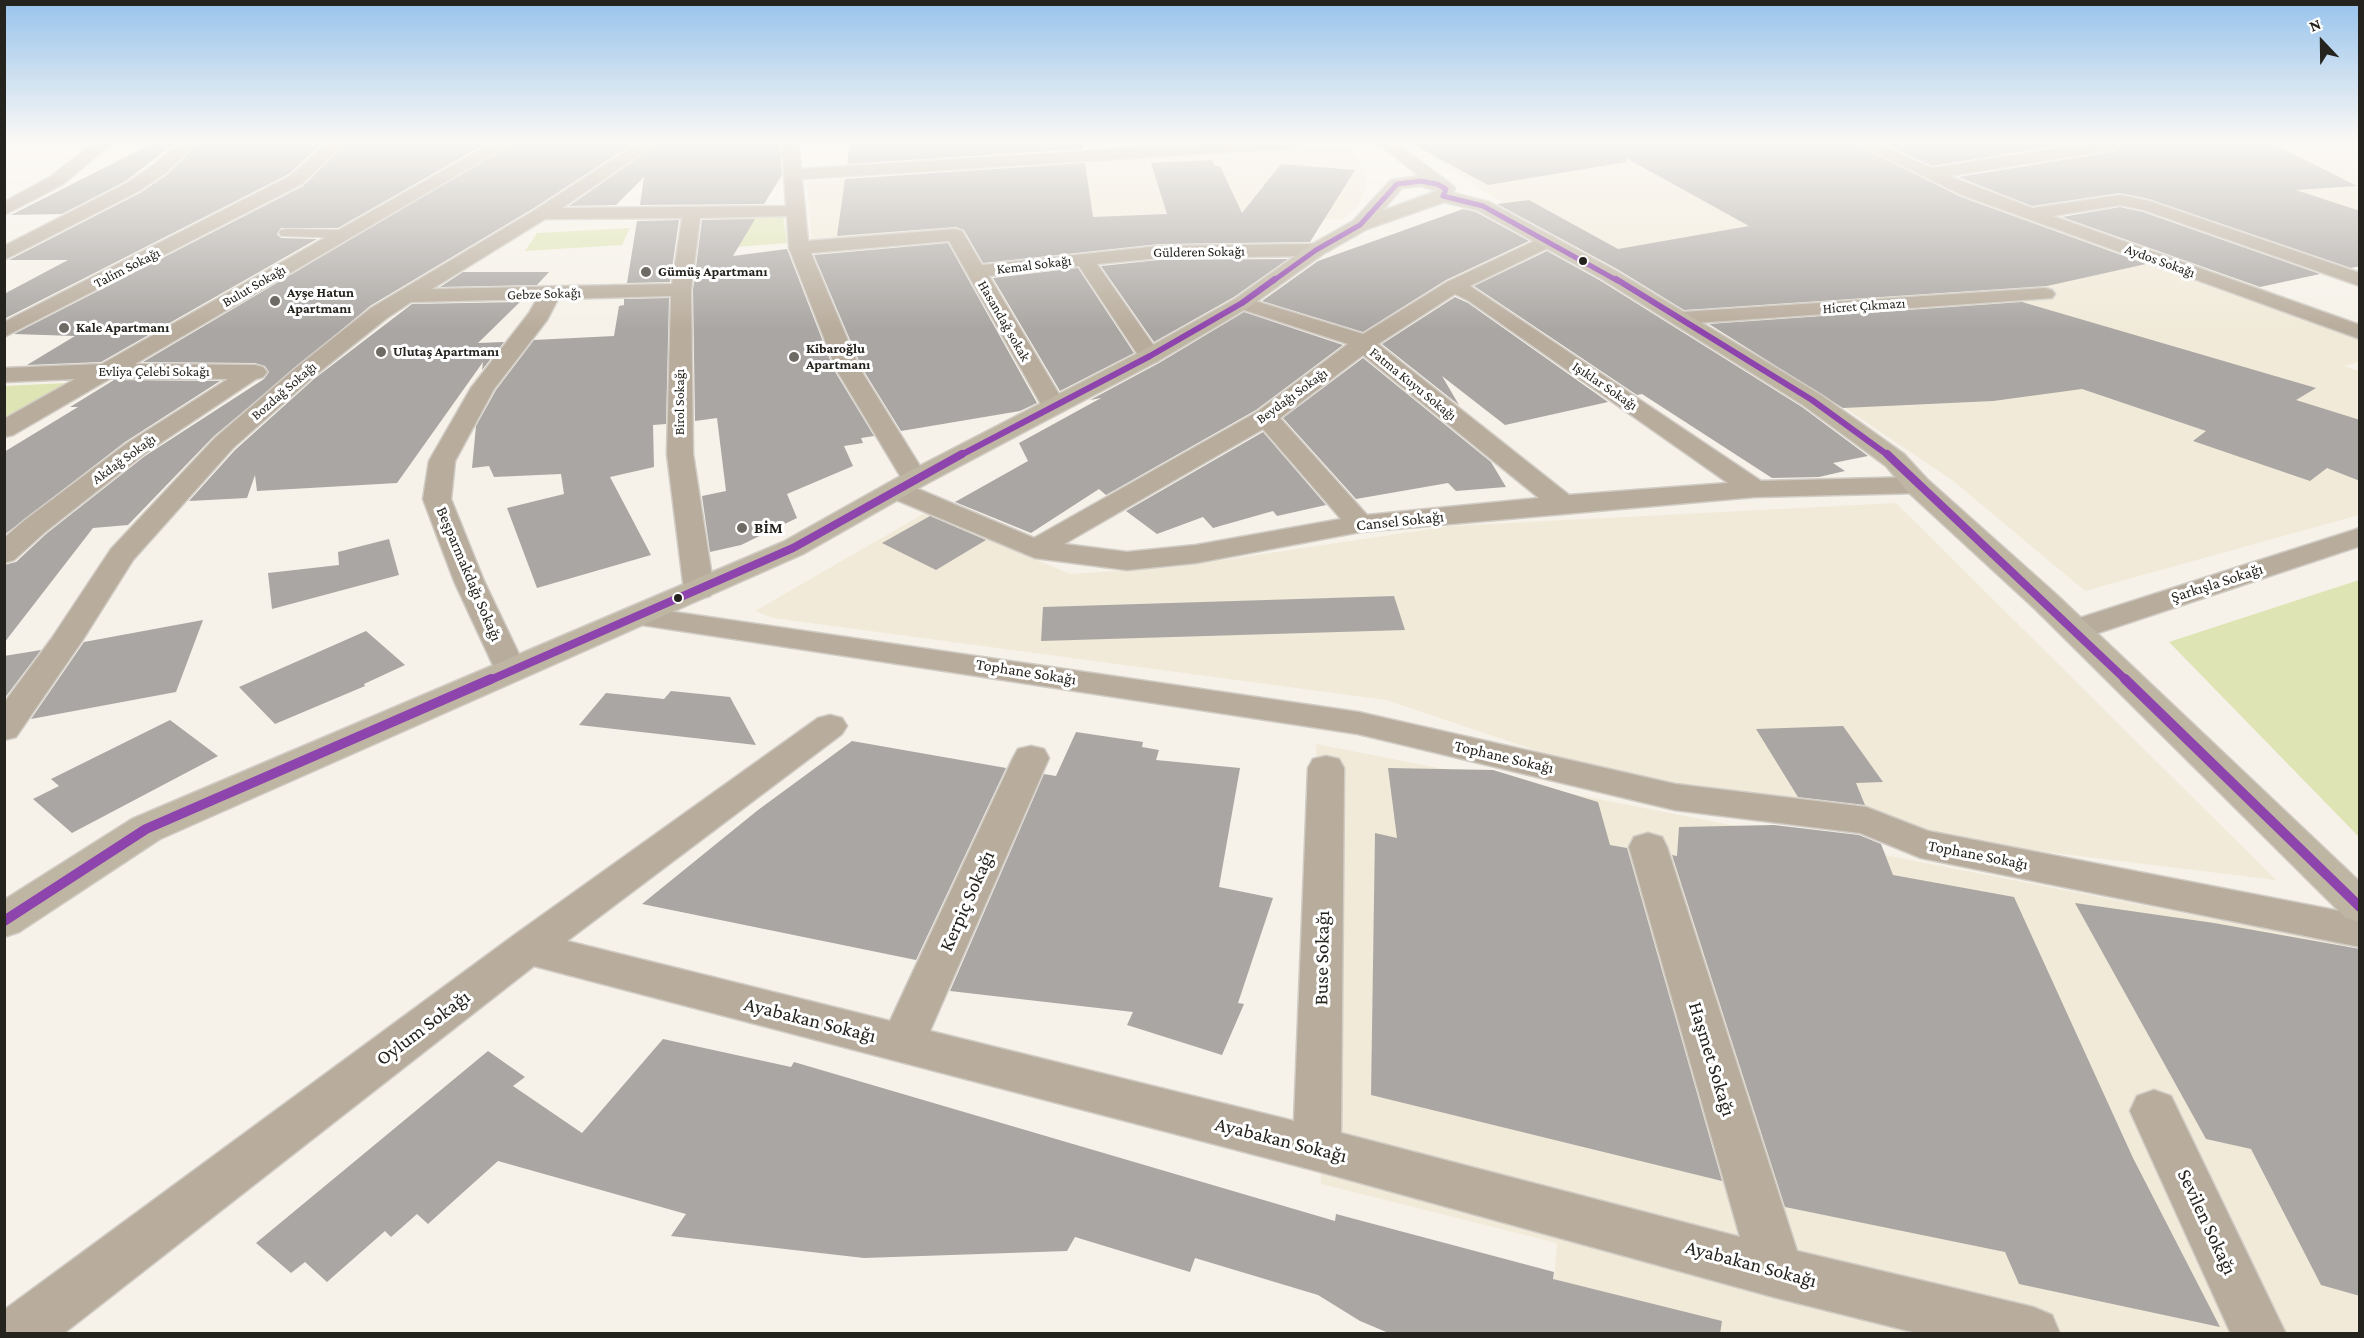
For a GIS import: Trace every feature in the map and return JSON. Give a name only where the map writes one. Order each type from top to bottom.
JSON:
[{"type":"street","points":[[4,254],[97,205]]},
{"type":"street","name":"Talim Sokağı","points":[[4,332],[249,205]]},
{"type":"street","name":"Bulut Sokağı","points":[[4,429],[395,205]]},
{"type":"street","name":"Bozdağ Sokağı","points":[[4,729],[66,641],[121,555],[224,443],[304,372],[379,314],[554,205]]},
{"type":"street","points":[[794,205],[799,248],[848,369],[906,484]]},
{"type":"street","points":[[1360,225],[1377,205]]},
{"type":"street","points":[[4,921],[146,829],[793,548],[906,484],[1150,356],[1242,303],[1316,250],[1360,225],[1411,205]]},
{"type":"street","points":[[1481,205],[1682,318],[1895,459],[1917,485],[2075,630],[2360,907]]},
{"type":"street","name":"Aydos Sokağı","points":[[2010,205],[2360,333]]},
{"type":"street","points":[[2029,213],[2086,205]]},
{"type":"street","points":[[2146,205],[2360,280]]},
{"type":"street","points":[[541,214],[795,211]]},
{"type":"street","name":"Birol Sokağı","points":[[692,213],[681,290],[680,454],[699,590]]},
{"type":"street","name":"Hasandağ sokak","points":[[799,248],[955,235],[1054,406]]},
{"type":"street","name":"Beydağı Sokağı","points":[[1035,549],[1266,417],[1363,344],[1454,286],[1547,241]]},
{"type":"street","name":"Gülderen Sokağı","points":[[1084,259],[1159,252],[1316,250]]},
{"type":"street","name":"Kemal Sokağı","points":[[976,272],[1084,259],[1150,356]]},
{"type":"street","name":"Işıklar Sokağı","points":[[1454,286],[1476,297],[1755,489]]},
{"type":"street","name":"Gebze Sokağı","points":[[408,296],[681,290]]},
{"type":"street","name":"Beşparmakdağı Sokağı","points":[[510,669],[469,581],[437,499],[442,461],[483,388],[539,315],[550,294]]},
{"type":"street","name":"Hicret Çıkmazı","points":[[1682,318],[2045,294]]},
{"type":"street","name":"Fatma Kuyu Sokağı","points":[[1242,303],[1363,344],[1563,504]]},
{"type":"street","points":[[4,309],[47,309]]},
{"type":"street","name":"Evliya Çelebi Sokağı","points":[[4,375],[107,371],[304,372]]},
{"type":"street","name":"Akdağ Sokağı","points":[[4,554],[34,526],[135,449],[244,378],[248,372]]},
{"type":"street","points":[[1266,417],[1360,524]]},
{"type":"street","name":"Cansel Sokağı","points":[[906,484],[1035,549],[1102,560],[1157,560],[1360,524],[1563,504],[1755,489],[1917,485]]},
{"type":"street","name":"Şarkışla Sokağı","points":[[2075,630],[2360,536]]},
{"type":"street","name":"Tophane Sokağı","points":[[640,616],[1358,723],[1675,797],[1866,820],[1921,843],[2360,931]]},
{"type":"street","name":"Oylum Sokağı","points":[[18,1334],[528,948],[830,726]]},
{"type":"street","name":"Kerpiç Sokağı","points":[[902,1043],[1031,758]]},
{"type":"street","name":"Buse Sokağı","points":[[1317,1149],[1326,768]]},
{"type":"street","name":"Haşmet Sokağı","points":[[1648,847],[1777,1272]]},
{"type":"street","name":"Ayabakan Sokağı","points":[[528,948],[1317,1149],[1777,1272],[2033,1334]]},
{"type":"street","name":"Sevilen Sokağı","points":[[2154,1111],[2259,1334]]},
{"type":"lane","points":[[285,232],[345,234]]},
{"type":"shaded area","points":[[809,205],[1357,205],[1355,210],[1341,220],[1274,215],[812,243]]},
{"type":"shaded area","points":[[1508,205],[2002,205],[2105,250],[2359,339],[2359,362],[2344,366],[2359,371],[2359,515],[2085,591],[1952,480],[1720,324]]},
{"type":"shaded area","points":[[2326,205],[2359,205],[2359,217]]},
{"type":"shaded area","points":[[1896,503],[2276,880],[1890,833],[1636,784],[1386,700],[773,618],[755,611],[925,513],[1070,574],[1176,567],[1451,526]]},
{"type":"shaded area","points":[[1316,744],[2346,945],[2360,963],[2359,1333],[1550,1333],[1557,1243],[1321,1184]]},
{"type":"green space","points":[[783,216],[787,243],[699,250],[708,220]]},
{"type":"green space","points":[[630,228],[622,245],[525,251],[537,233]]},
{"type":"green space","points":[[67,383],[5,420],[5,386]]},
{"type":"green space","points":[[2360,580],[2359,837],[2169,642]]},
{"type":"building","points":[[30,205],[79,205],[62,214],[11,215]]},
{"type":"building","points":[[116,205],[227,205],[4,319],[4,294],[68,260],[9,260]]},
{"type":"building","points":[[265,205],[378,205],[338,228],[281,228],[277,234],[281,238],[317,239],[101,362],[27,365],[75,336],[14,334]]},
{"type":"building","points":[[408,205],[538,205],[370,306],[214,436],[128,525],[93,528],[4,643],[4,565],[16,562],[46,534],[145,456],[264,379],[269,372],[265,366],[255,363],[143,362]]},
{"type":"building","points":[[841,205],[1091,205],[1093,217],[1167,214],[1164,205],[1238,205],[1242,213],[1248,205],[1333,205],[1310,242],[1159,244],[983,263],[964,230],[956,227],[837,236]]},
{"type":"building","points":[[1500,205],[1539,205],[1618,249],[1749,226],[1712,205],[1984,205],[2146,264],[2047,286],[1684,310],[1617,269]]},
{"type":"building","points":[[2168,205],[2343,205],[2360,211],[2360,266],[2351,268]]},
{"type":"building","points":[[2120,207],[2143,212],[2320,274],[2260,287],[2062,217]]},
{"type":"building","points":[[1463,209],[1476,212],[1529,241],[1446,280],[1363,332],[1262,301],[1318,261]]},
{"type":"building","points":[[755,219],[733,256],[787,249],[834,370],[874,436],[861,438],[863,443],[844,446],[853,466],[787,494],[797,518],[741,545],[710,552],[702,496],[726,491],[717,418],[695,421],[693,290],[702,220]]},
{"type":"building","points":[[679,220],[670,282],[627,283],[637,221]]},
{"type":"building","points":[[948,243],[1037,403],[1020,411],[901,431],[862,368],[814,255]]},
{"type":"building","points":[[1547,251],[1601,281],[1802,407],[1868,456],[1833,463],[1845,471],[1819,477],[1772,478],[1642,394],[1637,395],[1474,286]]},
{"type":"building","points":[[1288,259],[1234,297],[1154,342],[1101,266],[1159,260]]},
{"type":"building","points":[[1078,268],[1134,353],[1060,391],[993,278]]},
{"type":"building","points":[[463,272],[549,272],[537,285],[440,287]]},
{"type":"building","points":[[1455,297],[1468,303],[1608,402],[1505,425],[1442,376],[1459,405],[1382,344]]},
{"type":"building","points":[[669,298],[666,424],[653,425],[654,467],[610,477],[651,555],[537,588],[507,508],[564,494],[561,474],[494,477],[489,466],[472,468],[476,426],[496,390],[534,340],[614,336],[619,306],[624,305],[624,299]]},
{"type":"building","points":[[520,302],[478,343],[504,342],[482,370],[483,362],[397,483],[257,491],[255,475],[247,498],[189,501],[235,450],[314,379],[412,304]]},
{"type":"building","points":[[2022,302],[2316,388],[2296,400],[2360,420],[2360,481],[2327,468],[2310,481],[2193,441],[2206,431],[2082,389],[1993,401],[1843,408],[1709,324]]},
{"type":"building","points":[[1244,312],[1343,345],[1256,410],[1106,495],[1099,489],[1031,533],[955,502],[1028,461],[1019,443],[1101,398],[1090,400],[1159,363]]},
{"type":"building","points":[[1363,358],[1491,462],[1506,487],[1456,491],[1448,483],[1356,499],[1283,418]]},
{"type":"building","points":[[114,380],[220,381],[125,442],[4,535],[4,452],[78,407],[70,407]]},
{"type":"building","points":[[1263,432],[1326,505],[1277,516],[1273,511],[1213,528],[1203,517],[1157,534],[1126,511]]},
{"type":"building","points":[[930,516],[986,540],[936,570],[882,543]]},
{"type":"building","points":[[389,539],[399,575],[272,609],[268,573],[339,565],[338,552]]},
{"type":"building","points":[[1394,596],[1405,630],[1041,641],[1043,607]]},
{"type":"building","points":[[203,620],[176,692],[31,719],[84,642]]},
{"type":"building","points":[[366,631],[405,665],[364,684],[365,686],[275,724],[239,687]]},
{"type":"building","points":[[41,650],[4,699],[4,656]]},
{"type":"building","points":[[671,691],[730,697],[756,745],[579,725],[606,693],[664,699]]},
{"type":"building","points":[[170,720],[218,756],[72,833],[33,799],[59,786],[51,779]]},
{"type":"building","points":[[1843,726],[1883,782],[1856,783],[1865,805],[1798,797],[1756,729]]},
{"type":"building","points":[[1076,732],[1143,742],[1142,747],[1159,750],[1156,760],[1240,768],[1219,887],[1273,898],[1238,1003],[1244,1004],[1222,1055],[1127,1025],[1133,1012],[950,991],[1044,774],[1056,776]]},
{"type":"building","points":[[852,741],[1006,768],[916,960],[642,904],[758,810]]},
{"type":"building","points":[[1388,768],[1493,770],[1598,802],[1610,845],[1627,848],[1722,1181],[1371,1095],[1375,833],[1397,838]]},
{"type":"building","points":[[1774,825],[1859,835],[1881,844],[1893,875],[2014,897],[2133,1158],[2220,1327],[2019,1284],[2005,1252],[1785,1207],[1672,855],[1677,856],[1679,827]]},
{"type":"building","points":[[2075,903],[2214,923],[2360,949],[2360,1296],[2321,1285],[2251,1149],[2206,1139]]},
{"type":"building","points":[[663,1039],[791,1067],[794,1062],[1335,1221],[1336,1214],[1554,1272],[1553,1279],[1722,1321],[1720,1334],[1391,1334],[1360,1321],[1318,1295],[1195,1258],[1190,1272],[1075,1237],[1067,1251],[864,1258],[671,1236],[686,1214],[498,1161],[428,1224],[417,1214],[391,1237],[385,1231],[327,1282],[305,1262],[291,1273],[256,1243],[488,1051],[525,1077],[513,1086],[582,1133]]},
{"type":"transit line","points":[[4,921],[146,829],[793,548],[915,479],[1150,356],[1242,303],[1316,250],[1360,225],[1378,205]]},
{"type":"transit line","points":[[1481,205],[1609,275],[1812,400],[1895,460],[1917,485],[2046,602],[2360,907]]},
{"type":"place","name":"Gümüş Apartmanı","points":[[646,272]]},
{"type":"place","name":"Ayşe Hatun Apartmanı","points":[[275,301]]},
{"type":"place","name":"Kale Apartmanı","points":[[64,328]]},
{"type":"place","name":"Ulutaş Apartmanı","points":[[381,352]]},
{"type":"place","name":"Kibaroğlu Apartmanı","points":[[794,357]]},
{"type":"place","name":"BİM","points":[[742,528]]}]
